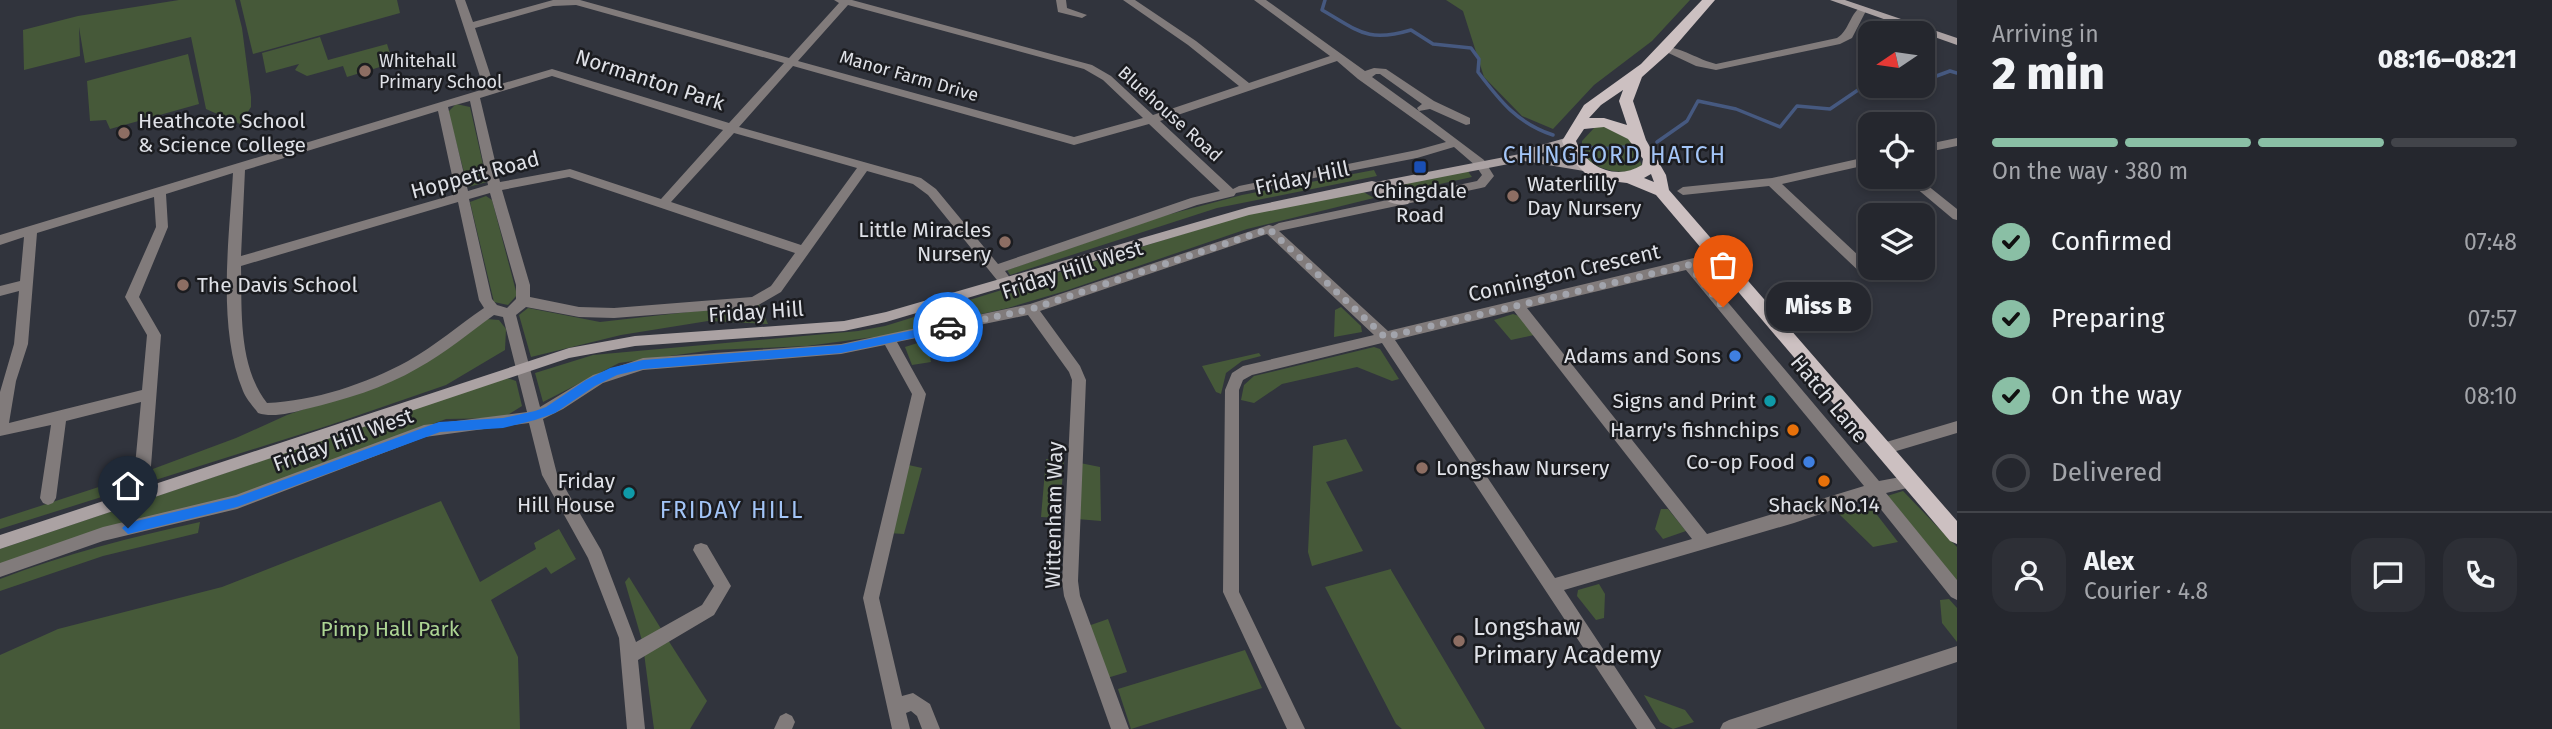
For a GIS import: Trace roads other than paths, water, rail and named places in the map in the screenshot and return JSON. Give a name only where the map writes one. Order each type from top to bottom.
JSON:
[{"type":"main road","points":[[1573,133],[1598,121],[1610,123],[1645,147],[1645,172],[1627,177],[1604,175],[1584,167],[1573,155],[1573,133],[1590,107],[1636,75],[1665,49],[1709,0]]},
{"type":"main road","points":[[1835,0],[1957,42]]},
{"type":"main road","name":"Hatch Lane","points":[[1636,75],[1626,101],[1663,183],[1661,191]]},
{"type":"main road","name":"Friday Hill","points":[[1524,157],[1573,133]]},
{"type":"main road","name":"Friday Hill","points":[[0,542],[569,353],[635,341],[844,326],[886,317],[1194,225],[1372,185],[1524,157],[1584,167]]},
{"type":"main road","name":"Hatch Lane","points":[[1627,177],[1661,191],[1957,536]]},
{"type":"main road","points":[[1372,185],[1391,198],[1404,201]]},
{"type":"street","points":[[460,0],[490,90]]},
{"type":"street","points":[[1061,0],[1062,10],[1082,15]]},
{"type":"street","points":[[1128,0],[1192,43],[1248,88]]},
{"type":"street","points":[[1259,0],[1480,163]]},
{"type":"street","points":[[662,205],[844,1]]},
{"type":"street","name":"Bluehouse Road","points":[[844,1],[1088,67],[1107,78],[1235,192]]},
{"type":"street","name":"Manor Farm Drive","points":[[469,26],[553,4],[576,2],[1074,141],[1153,119],[1336,58]]},
{"type":"street","points":[[1665,49],[1700,64],[1723,67],[1840,41],[1848,36],[1862,9]]},
{"type":"street","points":[[1362,77],[1374,71],[1382,71],[1430,104],[1466,121]]},
{"type":"street","name":"Normanton Park","points":[[0,240],[552,72],[731,128],[918,181],[932,192],[1006,282]]},
{"type":"street","points":[[474,95],[495,187],[523,285],[523,301],[509,314]]},
{"type":"street","points":[[442,104],[486,300],[492,309],[509,314]]},
{"type":"street","points":[[1413,113],[1430,104]]},
{"type":"street","points":[[1935,147],[1957,142]]},
{"type":"street","points":[[997,269],[1195,201],[1456,143]]},
{"type":"street","name":"Friday Hill West","points":[[0,570],[103,534],[237,502],[424,432],[456,425],[503,423],[551,410],[590,383],[614,372],[643,365],[841,349],[1031,309],[1274,228],[1482,184],[1488,176],[1480,163]]},
{"type":"street","points":[[1683,191],[1772,182],[1858,163]]},
{"type":"street","points":[[239,167],[234,263],[236,322],[249,395],[263,409],[278,410],[311,403],[403,369],[492,309]]},
{"type":"street","points":[[523,301],[579,312],[614,313],[755,302],[776,289],[864,167]]},
{"type":"street","name":"Hoppett Road","points":[[234,263],[495,187],[570,173],[804,251]]},
{"type":"street","points":[[1772,182],[1858,263]]},
{"type":"street","points":[[1924,189],[1957,216]]},
{"type":"street","points":[[143,466],[154,335],[132,298],[162,227],[160,191]]},
{"type":"street","points":[[1274,228],[1385,337],[1647,729]]},
{"type":"street","points":[[32,230],[21,344],[1,427],[4,431],[149,394]]},
{"type":"street","points":[[1689,265],[1719,257]]},
{"type":"street","name":"Connington Crescent","points":[[1296,729],[1231,592],[1232,390],[1237,377],[1248,370],[1689,265]]},
{"type":"street","name":"Hatch Lane","points":[[1689,265],[1957,592]]},
{"type":"street","points":[[0,291],[27,284]]},
{"type":"street","points":[[1517,304],[1703,541]]},
{"type":"street","name":"Wittenham Way","points":[[1031,309],[1075,370],[1079,380],[1070,581],[1072,596],[1120,729]]},
{"type":"street","points":[[509,314],[550,475],[595,555],[626,638],[636,729]]},
{"type":"street","points":[[889,340],[919,394],[871,598],[901,729]]},
{"type":"street","points":[[0,367],[15,362]]},
{"type":"street","points":[[48,498],[59,418]]},
{"type":"street","points":[[1883,449],[1957,426]]},
{"type":"street","points":[[1553,586],[1794,516],[1875,489],[1911,481]]},
{"type":"street","points":[[628,656],[709,610],[723,586],[701,550]]},
{"type":"street","points":[[1729,729],[1957,654]]},
{"type":"street","points":[[895,707],[913,702],[918,704],[931,729]]},
{"type":"waterway","points":[[1325,0],[1322,10],[1364,33],[1384,35],[1411,30],[1433,44],[1471,48],[1479,59],[1478,72],[1502,102],[1529,124],[1553,135]]},
{"type":"waterway","points":[[1936,76],[1950,71],[1957,73]]},
{"type":"waterway","points":[[1657,142],[1687,121],[1698,101],[1736,109],[1780,127],[1797,106],[1830,109],[1858,90]]},
{"type":"waterway","points":[[1586,146],[1597,149],[1628,147]]},
{"type":"place","name":"Whitehall Primary School","points":[[365,71]]},
{"type":"place","name":"Heathcote School & Science College","points":[[124,133]]},
{"type":"place","name":"Chingdale Road","points":[[1420,167]]},
{"type":"place","name":"Waterlilly Day Nursery","points":[[1513,196]]},
{"type":"place","name":"Little Miracles Nursery","points":[[1005,242]]},
{"type":"place","name":"The Davis School","points":[[183,285]]},
{"type":"place","name":"Miss B","points":[[1723,307]]},
{"type":"place","name":"Adams and Sons","points":[[1735,356]]},
{"type":"place","name":"Signs and Print","points":[[1770,401]]},
{"type":"place","name":"Harry's fishnchips","points":[[1793,430]]},
{"type":"place","name":"Co-op Food","points":[[1809,462]]},
{"type":"place","name":"Longshaw Nursery","points":[[1422,468]]},
{"type":"place","name":"Shack No.14","points":[[1824,481]]},
{"type":"place","name":"Friday Hill House","points":[[629,493]]},
{"type":"place","name":"Longshaw Primary Academy","points":[[1459,641]]},
{"type":"district","name":"CHINGFORD HATCH","points":[[1615,155]]},
{"type":"district","name":"FRIDAY HILL","points":[[732,510]]},
{"type":"park label","name":"Pimp Hall Park","points":[[390,629]]}]
